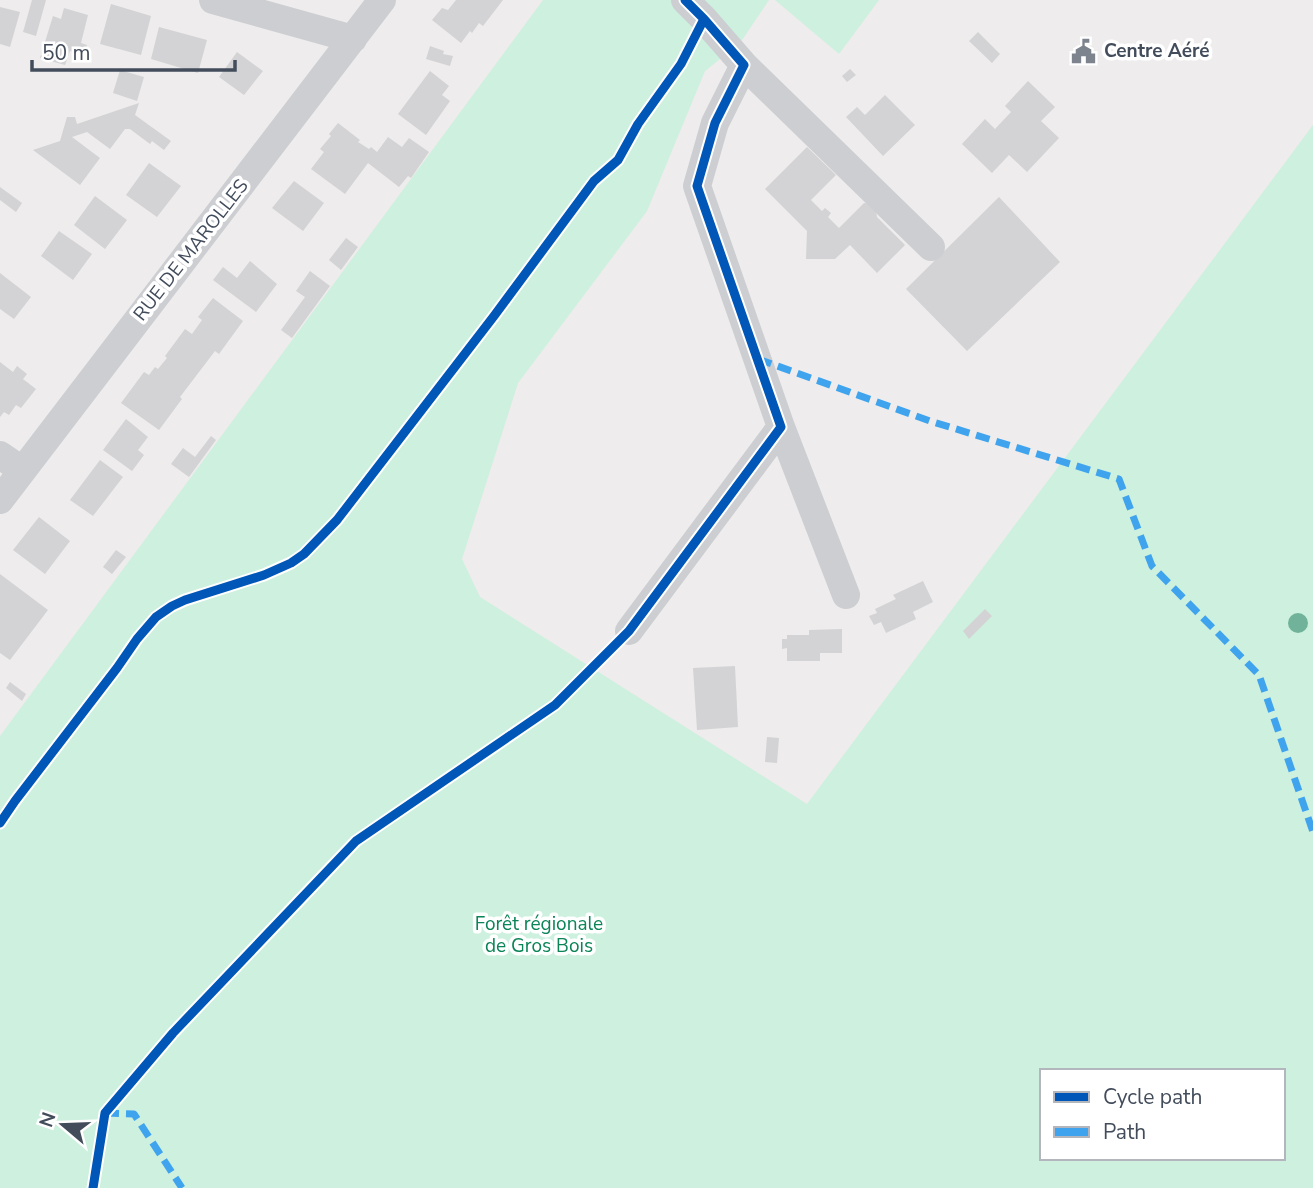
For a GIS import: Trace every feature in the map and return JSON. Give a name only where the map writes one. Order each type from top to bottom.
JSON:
[{"type":"street","points":[[213,0],[353,39]]},
{"type":"street","name":"RUE DE MAROLLES","points":[[0,500],[11,463],[382,0]]},
{"type":"street","points":[[685,0],[744,65],[932,247]]},
{"type":"street","points":[[744,65],[715,123],[697,186],[780,427],[846,595]]},
{"type":"street","points":[[629,631],[780,427]]},
{"type":"green space","name":"Forêt régionale de Gros Bois","points":[[543,0],[769,0],[740,43],[705,71],[647,211],[518,383],[462,559],[480,597],[807,804],[1313,125],[1313,1188],[0,1188],[0,736]]},
{"type":"green space","points":[[775,0],[879,0],[839,54]]},
{"type":"building","points":[[32,0],[46,0],[36,36],[23,32]]},
{"type":"building","points":[[456,0],[503,0],[483,26],[479,23],[461,43],[432,20],[442,8],[448,10]]},
{"type":"building","points":[[111,4],[151,16],[141,55],[100,44]]},
{"type":"building","points":[[0,7],[20,12],[10,47],[0,44]]},
{"type":"building","points":[[64,8],[88,15],[81,43],[87,45],[84,55],[70,51],[65,65],[40,58],[53,16],[61,19]]},
{"type":"building","points":[[159,27],[207,40],[198,73],[151,59]]},
{"type":"building","points":[[978,32],[1000,54],[992,63],[969,41]]},
{"type":"building","points":[[430,46],[444,51],[443,54],[453,56],[450,66],[426,59]]},
{"type":"building","points":[[237,52],[263,71],[244,95],[219,77]]},
{"type":"building","points":[[850,69],[856,75],[847,82],[842,76]]},
{"type":"building","points":[[120,70],[144,77],[137,101],[113,93]]},
{"type":"building","points":[[430,71],[449,86],[442,95],[450,101],[426,135],[398,114]]},
{"type":"building","points":[[1028,81],[1055,107],[1041,121],[1059,138],[1027,172],[1009,155],[992,173],[962,144],[985,119],[995,129],[1011,112],[1005,106]]},
{"type":"building","points":[[885,95],[915,125],[883,156],[846,117],[857,107],[865,115]]},
{"type":"building","points":[[139,103],[135,115],[171,141],[164,150],[152,141],[150,144],[130,129],[125,129],[110,149],[87,132],[72,137],[100,158],[80,185],[33,150],[60,141],[67,117],[75,117],[77,124]]},
{"type":"building","points":[[338,123],[360,140],[358,142],[377,152],[388,137],[402,147],[409,138],[429,152],[411,178],[408,176],[399,187],[368,163],[345,194],[311,169],[324,152],[320,149]]},
{"type":"building","points":[[807,147],[836,175],[811,200],[822,211],[825,208],[831,213],[828,217],[839,228],[864,203],[875,204],[877,217],[905,245],[877,273],[850,245],[835,259],[806,259],[807,231],[765,189]]},
{"type":"building","points":[[149,163],[181,186],[157,217],[126,195]]},
{"type":"building","points":[[294,181],[324,203],[303,231],[272,208]]},
{"type":"building","points":[[0,187],[22,203],[16,212],[0,200]]},
{"type":"building","points":[[95,196],[127,220],[105,249],[74,225]]},
{"type":"building","points":[[999,197],[1060,262],[967,351],[906,289]]},
{"type":"building","points":[[59,231],[92,254],[73,280],[41,256]]},
{"type":"building","points":[[346,238],[358,247],[341,270],[329,260]]},
{"type":"building","points":[[250,261],[277,284],[256,312],[213,280],[223,267],[237,278]]},
{"type":"building","points":[[310,271],[330,286],[292,338],[281,330],[305,297],[296,291]]},
{"type":"building","points":[[0,273],[31,297],[14,319],[0,309]]},
{"type":"building","points":[[213,298],[243,321],[219,354],[215,351],[159,430],[121,403],[144,372],[149,375],[155,367],[158,369],[185,329],[192,334],[202,320],[198,317]]},
{"type":"building","points":[[0,362],[13,372],[17,366],[27,374],[23,379],[36,389],[21,408],[16,405],[9,415],[4,412],[0,417]]},
{"type":"building","points":[[126,419],[148,437],[138,450],[144,455],[132,471],[103,450]]},
{"type":"building","points":[[211,436],[216,440],[189,477],[171,464],[183,448],[195,457]]},
{"type":"building","points":[[100,460],[123,477],[93,516],[70,500]]},
{"type":"building","points":[[39,517],[70,541],[45,574],[13,550]]},
{"type":"building","points":[[116,550],[126,557],[112,574],[103,567]]},
{"type":"building","points":[[0,574],[48,610],[10,660],[0,653]]},
{"type":"building","points":[[923,581],[933,602],[913,612],[916,619],[886,633],[881,622],[874,625],[869,616],[877,613],[875,609],[896,599],[893,595]]},
{"type":"building","points":[[985,609],[992,616],[969,639],[963,631]]},
{"type":"building","points":[[842,629],[842,653],[820,653],[820,661],[787,661],[787,648],[782,649],[782,639],[787,639],[787,635],[809,635],[809,630]]},
{"type":"building","points":[[735,666],[738,727],[697,730],[693,668]]},
{"type":"building","points":[[10,682],[26,694],[22,701],[6,688]]},
{"type":"building","points":[[767,737],[779,738],[777,763],[765,762]]},
{"type":"marked path","points":[[758,359],[930,421],[1119,479],[1152,566],[1259,675],[1313,832]]},
{"type":"marked path","points":[[105,1113],[134,1114],[182,1188]]},
{"type":"cycle path","points":[[93,1188],[105,1113],[173,1033],[356,841],[555,705],[629,631],[781,427],[697,186],[715,123],[744,65],[685,0]]},
{"type":"cycle path","points":[[0,823],[156,617],[185,600],[264,575],[291,563],[304,554],[337,520],[594,181],[618,160],[638,124],[681,64],[704,19]]},
{"type":"place","name":"Centre Aéré","points":[[1084,51]]}]
